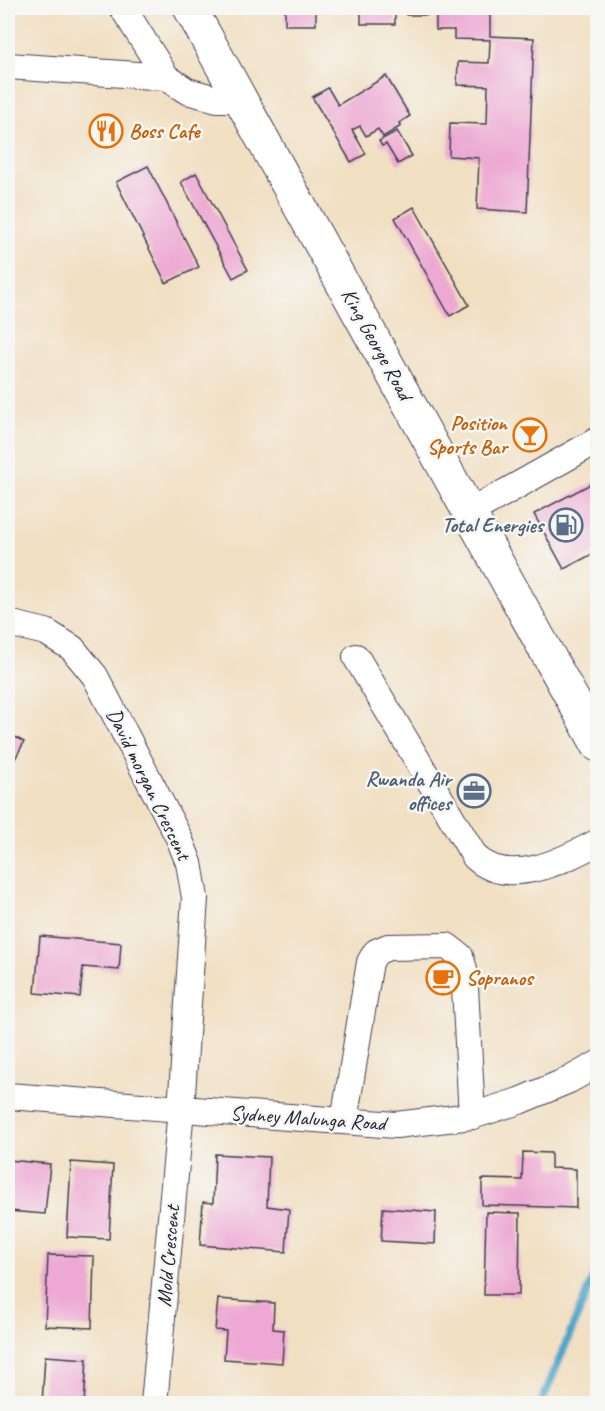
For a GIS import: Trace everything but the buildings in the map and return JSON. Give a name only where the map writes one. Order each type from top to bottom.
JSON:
[{"type":"main road","name":"King George Road","points":[[190,8],[597,745]]},
{"type":"street","points":[[123,8],[166,77],[188,91],[217,99],[242,99]]},
{"type":"street","points":[[8,66],[166,77]]},
{"type":"street","points":[[470,512],[597,440]]},
{"type":"street","name":"David morgan Crescent","points":[[8,623],[46,632],[72,648],[95,676],[179,838],[189,863],[195,898],[181,1108]]},
{"type":"street","points":[[356,657],[475,857],[483,865],[505,870],[529,870],[560,862],[597,842]]},
{"type":"street","points":[[344,1121],[370,962],[376,952],[388,947],[447,946],[460,956],[464,969],[472,1116]]},
{"type":"street","name":"Sydney Malunga Road","points":[[8,1096],[396,1125],[472,1116],[519,1101],[569,1080],[597,1064]]},
{"type":"street","name":"Mold Crescent","points":[[154,1404],[181,1108]]},
{"type":"waterway","points":[[541,1404],[598,1266]]},
{"type":"place","name":"Boss Cafe","points":[[106,131]]},
{"type":"place","name":"Position Sports Bar","points":[[530,435]]},
{"type":"place","name":"Total Energies","points":[[566,525]]},
{"type":"place","name":"Rwanda Air offices","points":[[474,791]]},
{"type":"place","name":"Sopranos","points":[[443,978]]}]
